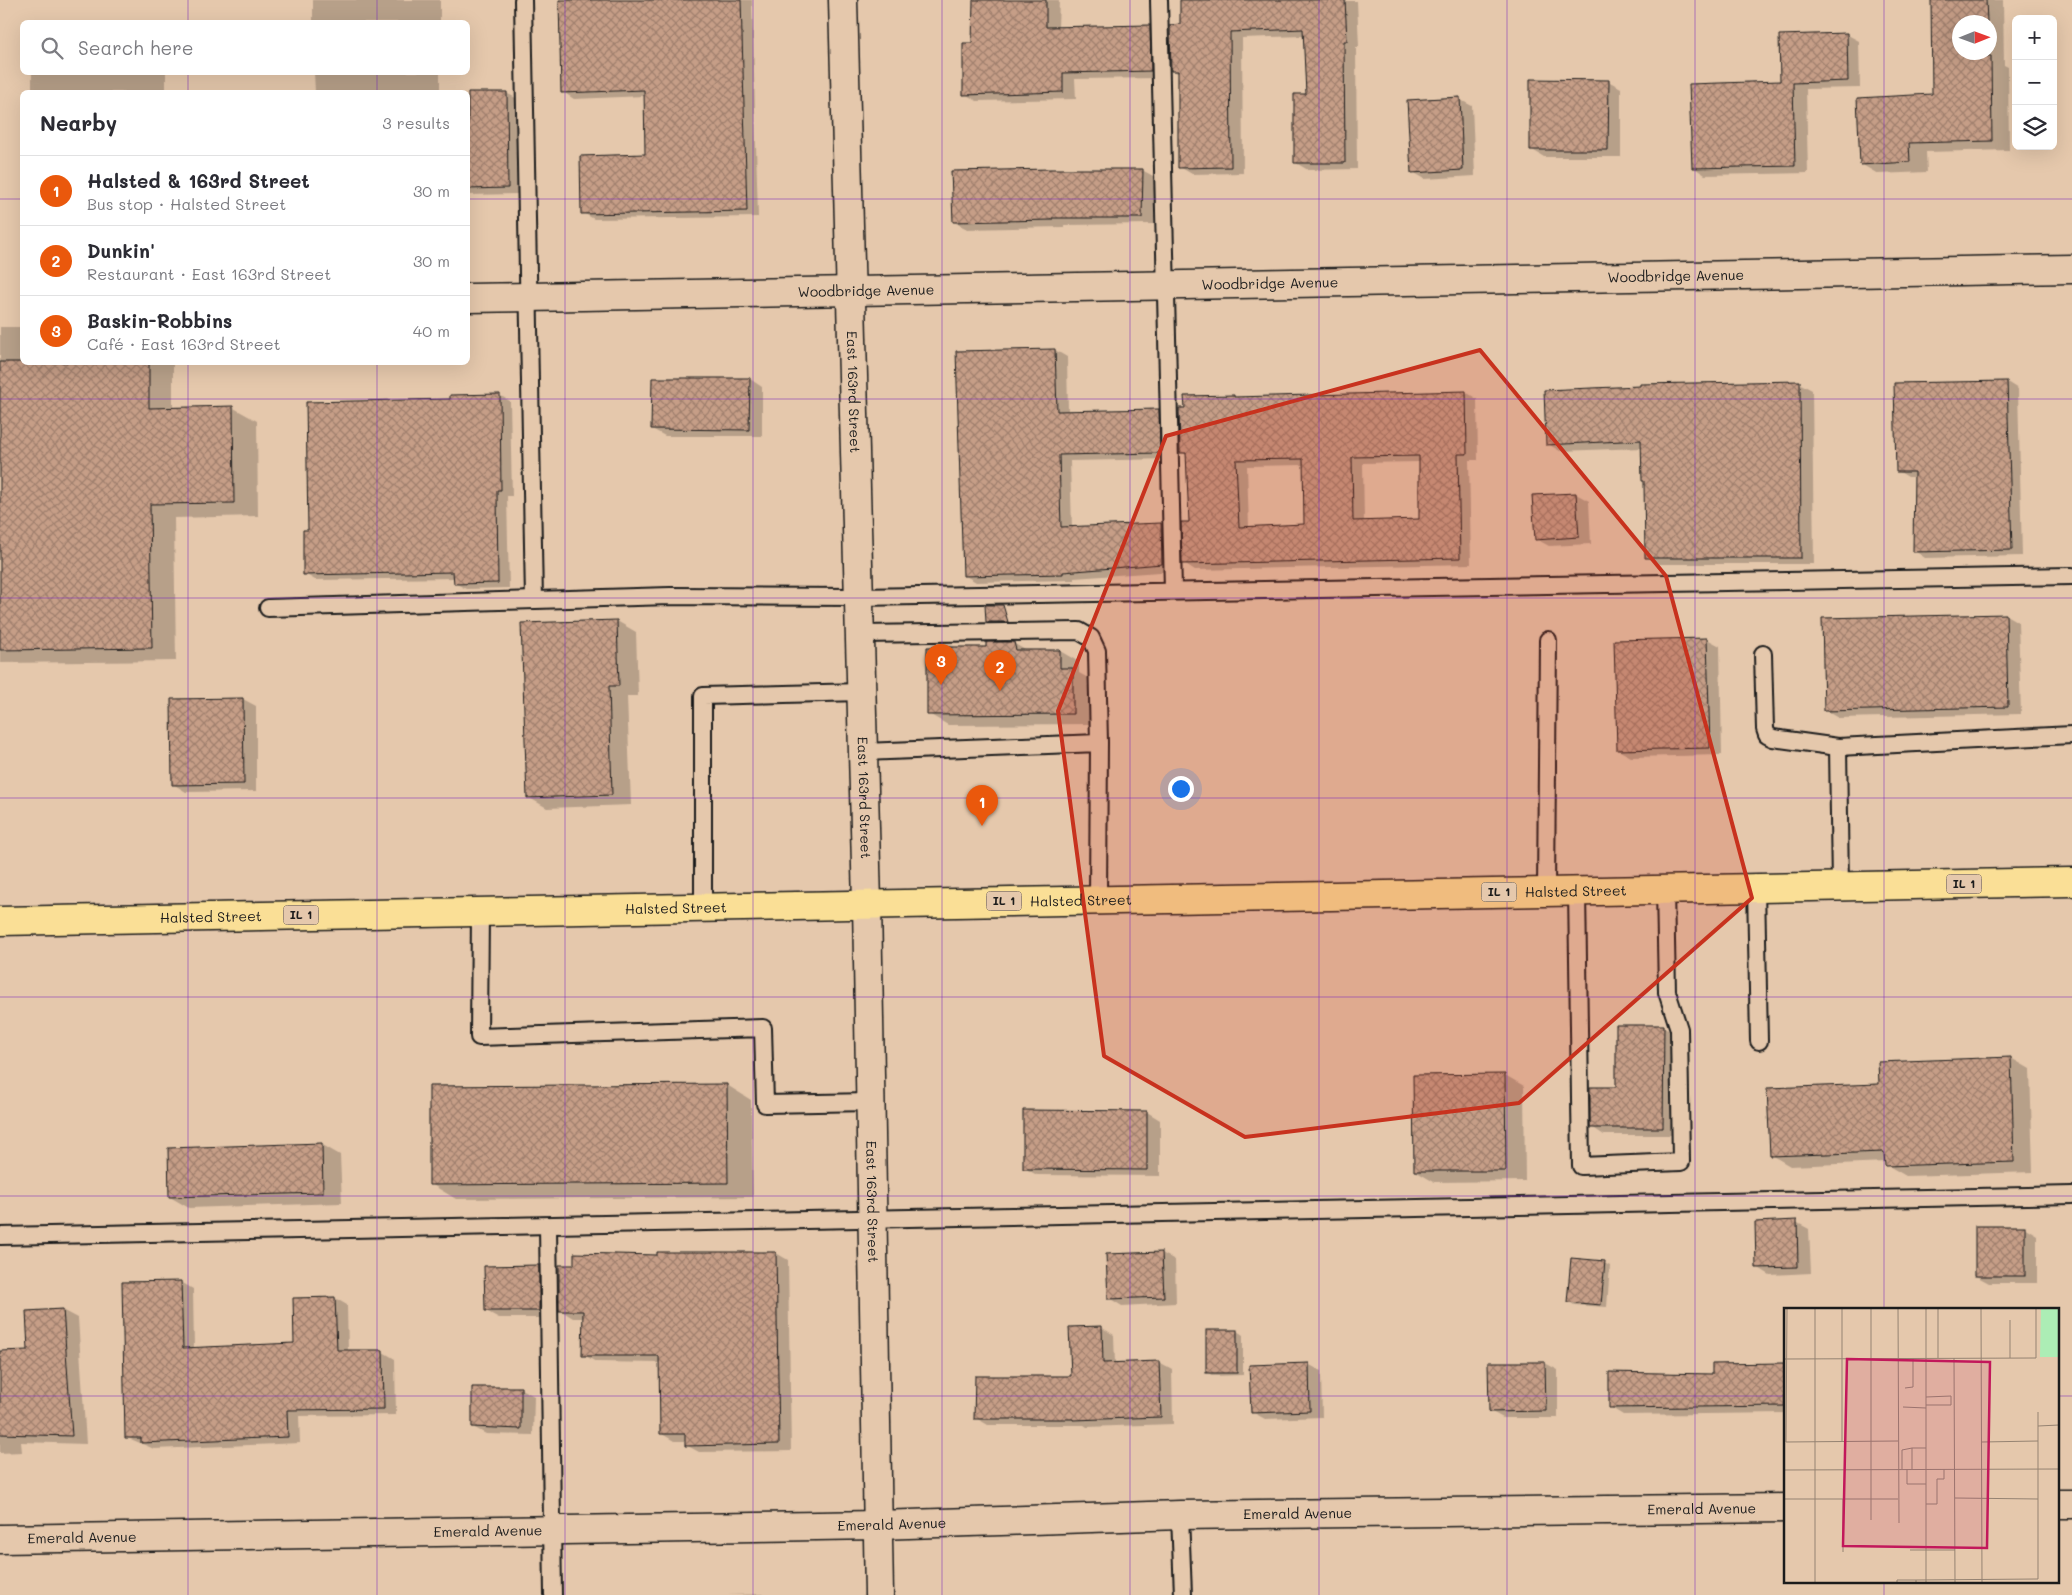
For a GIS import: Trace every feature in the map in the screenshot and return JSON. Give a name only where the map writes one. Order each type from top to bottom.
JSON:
[{"type":"main road","name":"Halsted Street","points":[[0,920],[2072,882]]},
{"type":"street","name":"East 163rd Street","points":[[843,0],[867,903],[879,1595]]},
{"type":"street","name":"Woodbridge Avenue","points":[[470,298],[2072,269]]},
{"type":"street","name":"Emerald Avenue","points":[[0,1539],[552,1528],[878,1525],[1180,1515],[1784,1508]]},
{"type":"lane","points":[[523,0],[534,600]]},
{"type":"lane","points":[[1160,0],[1173,590]]},
{"type":"lane","points":[[268,608],[670,596],[859,597],[1173,590],[2072,576]]},
{"type":"lane","points":[[860,634],[1079,631],[1091,638],[1097,651],[1099,743],[1098,899]]},
{"type":"lane","points":[[1546,891],[1548,640]]},
{"type":"lane","points":[[1763,654],[1765,729],[1767,735],[1838,747],[2072,735]]},
{"type":"lane","points":[[704,907],[702,696],[861,692]]},
{"type":"lane","points":[[863,752],[1099,743]]},
{"type":"lane","points":[[1838,747],[1840,886]]},
{"type":"lane","points":[[1756,887],[1759,1041]]},
{"type":"lane","points":[[1577,890],[1581,1166],[1681,1162],[1679,1029],[1667,992],[1665,889]]},
{"type":"lane","points":[[480,912],[479,1037],[763,1028],[765,1104],[870,1102]]},
{"type":"lane","points":[[0,1236],[548,1226],[872,1217],[2072,1195]]},
{"type":"lane","points":[[548,1226],[553,1595]]},
{"type":"lane","points":[[1180,1515],[1183,1595]]},
{"type":"highlighted area","points":[[1480,350],[1666,576],[1752,898],[1519,1103],[1245,1137],[1104,1056],[1058,711],[1166,436]]},
{"type":"building","points":[[559,0],[741,0],[747,211],[581,214],[580,156],[645,154],[644,90],[561,93]]},
{"type":"building","points":[[973,0],[1046,0],[1046,27],[1150,25],[1151,71],[1063,73],[1063,92],[963,95],[963,43],[972,43]]},
{"type":"building","points":[[1180,0],[1345,0],[1347,41],[1344,41],[1345,163],[1294,163],[1294,94],[1306,94],[1303,29],[1230,32],[1231,167],[1178,168],[1178,71],[1171,71],[1170,25],[1180,24]]},
{"type":"building","points":[[1931,0],[1986,0],[1987,15],[1952,15],[1952,60],[1991,60],[1992,141],[1909,143],[1910,162],[1860,165],[1857,98],[1932,94]]},
{"type":"building","points":[[1847,33],[1848,81],[1793,83],[1795,166],[1692,168],[1689,84],[1780,81],[1779,35]]},
{"type":"building","points":[[1530,79],[1609,80],[1608,150],[1530,150]]},
{"type":"building","points":[[470,92],[507,92],[508,188],[470,189]]},
{"type":"building","points":[[1460,97],[1463,170],[1411,173],[1407,100]]},
{"type":"building","points":[[1143,169],[1142,218],[1052,218],[1052,220],[953,222],[951,171]]},
{"type":"building","points":[[1055,349],[1057,411],[1159,409],[1160,453],[1059,455],[1061,527],[1161,523],[1162,564],[1063,572],[1063,574],[963,576],[956,351]]},
{"type":"building","points":[[0,362],[20,362],[20,365],[149,365],[149,408],[233,406],[234,503],[150,504],[152,648],[0,650]]},
{"type":"building","points":[[652,378],[750,378],[749,430],[651,429]]},
{"type":"building","points":[[1800,381],[1801,558],[1645,558],[1644,481],[1642,481],[1641,440],[1546,445],[1544,390],[1640,386],[1640,384]]},
{"type":"building","points":[[2007,381],[2012,550],[1913,552],[1914,472],[1896,472],[1894,383]]},
{"type":"building","points":[[1466,391],[1467,454],[1458,454],[1460,558],[1182,564],[1181,522],[1189,522],[1186,453],[1180,453],[1179,408],[1185,408],[1184,396],[1234,395],[1234,397]],"holes":[[[1419,456],[1419,519],[1353,521],[1352,457]],[[1303,459],[1304,524],[1239,527],[1236,460]]]},
{"type":"building","points":[[500,394],[501,490],[497,490],[498,583],[454,584],[453,572],[303,575],[303,530],[308,530],[306,402],[450,399],[450,395]]},
{"type":"building","points":[[1576,493],[1579,537],[1535,540],[1532,495]]},
{"type":"building","points":[[985,605],[1003,605],[1008,622],[986,622]]},
{"type":"building","points":[[2006,614],[2008,707],[1824,711],[1822,618]]},
{"type":"building","points":[[617,620],[619,686],[609,686],[612,795],[527,798],[521,623]]},
{"type":"building","points":[[1707,638],[1710,748],[1617,750],[1614,640]]},
{"type":"building","points":[[986,642],[1014,642],[1016,650],[1060,650],[1060,668],[1073,668],[1073,714],[927,715],[927,647],[986,647]]},
{"type":"building","points":[[243,698],[244,784],[172,785],[171,699]]},
{"type":"building","points":[[1616,1025],[1664,1025],[1663,1128],[1590,1128],[1590,1087],[1616,1087]]},
{"type":"building","points":[[2011,1057],[2014,1162],[1885,1166],[1884,1152],[1770,1156],[1767,1088],[1879,1084],[1878,1062]]},
{"type":"building","points":[[1505,1074],[1506,1171],[1414,1171],[1413,1075]]},
{"type":"building","points":[[727,1084],[728,1183],[429,1185],[429,1086]]},
{"type":"building","points":[[1023,1110],[1147,1111],[1147,1170],[1023,1169]]},
{"type":"building","points":[[322,1143],[323,1193],[169,1197],[168,1148]]},
{"type":"building","points":[[1797,1220],[1798,1267],[1756,1268],[1755,1222]]},
{"type":"building","points":[[1975,1226],[2025,1226],[2025,1276],[1975,1276]]},
{"type":"building","points":[[657,1252],[776,1252],[779,1444],[685,1446],[685,1434],[660,1434],[659,1356],[582,1356],[583,1311],[559,1311],[559,1265],[574,1265],[574,1253],[657,1255]]},
{"type":"building","points":[[1162,1252],[1164,1297],[1108,1299],[1106,1254]]},
{"type":"building","points":[[1571,1258],[1605,1261],[1601,1305],[1567,1302]]},
{"type":"building","points":[[539,1265],[539,1311],[485,1311],[484,1266]]},
{"type":"building","points":[[181,1281],[183,1348],[294,1343],[293,1298],[335,1297],[337,1350],[383,1350],[384,1409],[287,1410],[288,1437],[141,1443],[141,1438],[125,1438],[122,1282]]},
{"type":"building","points":[[63,1309],[72,1436],[0,1434],[0,1351],[28,1350],[26,1311]]},
{"type":"building","points":[[1102,1326],[1103,1363],[1159,1361],[1161,1417],[1073,1420],[974,1419],[975,1376],[1071,1376],[1069,1327]]},
{"type":"building","points":[[1206,1330],[1237,1330],[1237,1373],[1206,1373]]},
{"type":"building","points":[[1488,1362],[1545,1362],[1546,1411],[1489,1412]]},
{"type":"building","points":[[1309,1363],[1310,1411],[1251,1413],[1249,1365]]},
{"type":"building","points":[[1784,1363],[1784,1406],[1609,1408],[1609,1372],[1712,1374],[1712,1364]]},
{"type":"building","points":[[472,1387],[521,1387],[521,1429],[472,1427]]},
{"type":"place","name":"Baskin-Robbins","points":[[941,685]]},
{"type":"place","name":"Dunkin'","points":[[1000,691]]},
{"type":"place","name":"Halsted & 163rd Street","points":[[982,826]]}]
